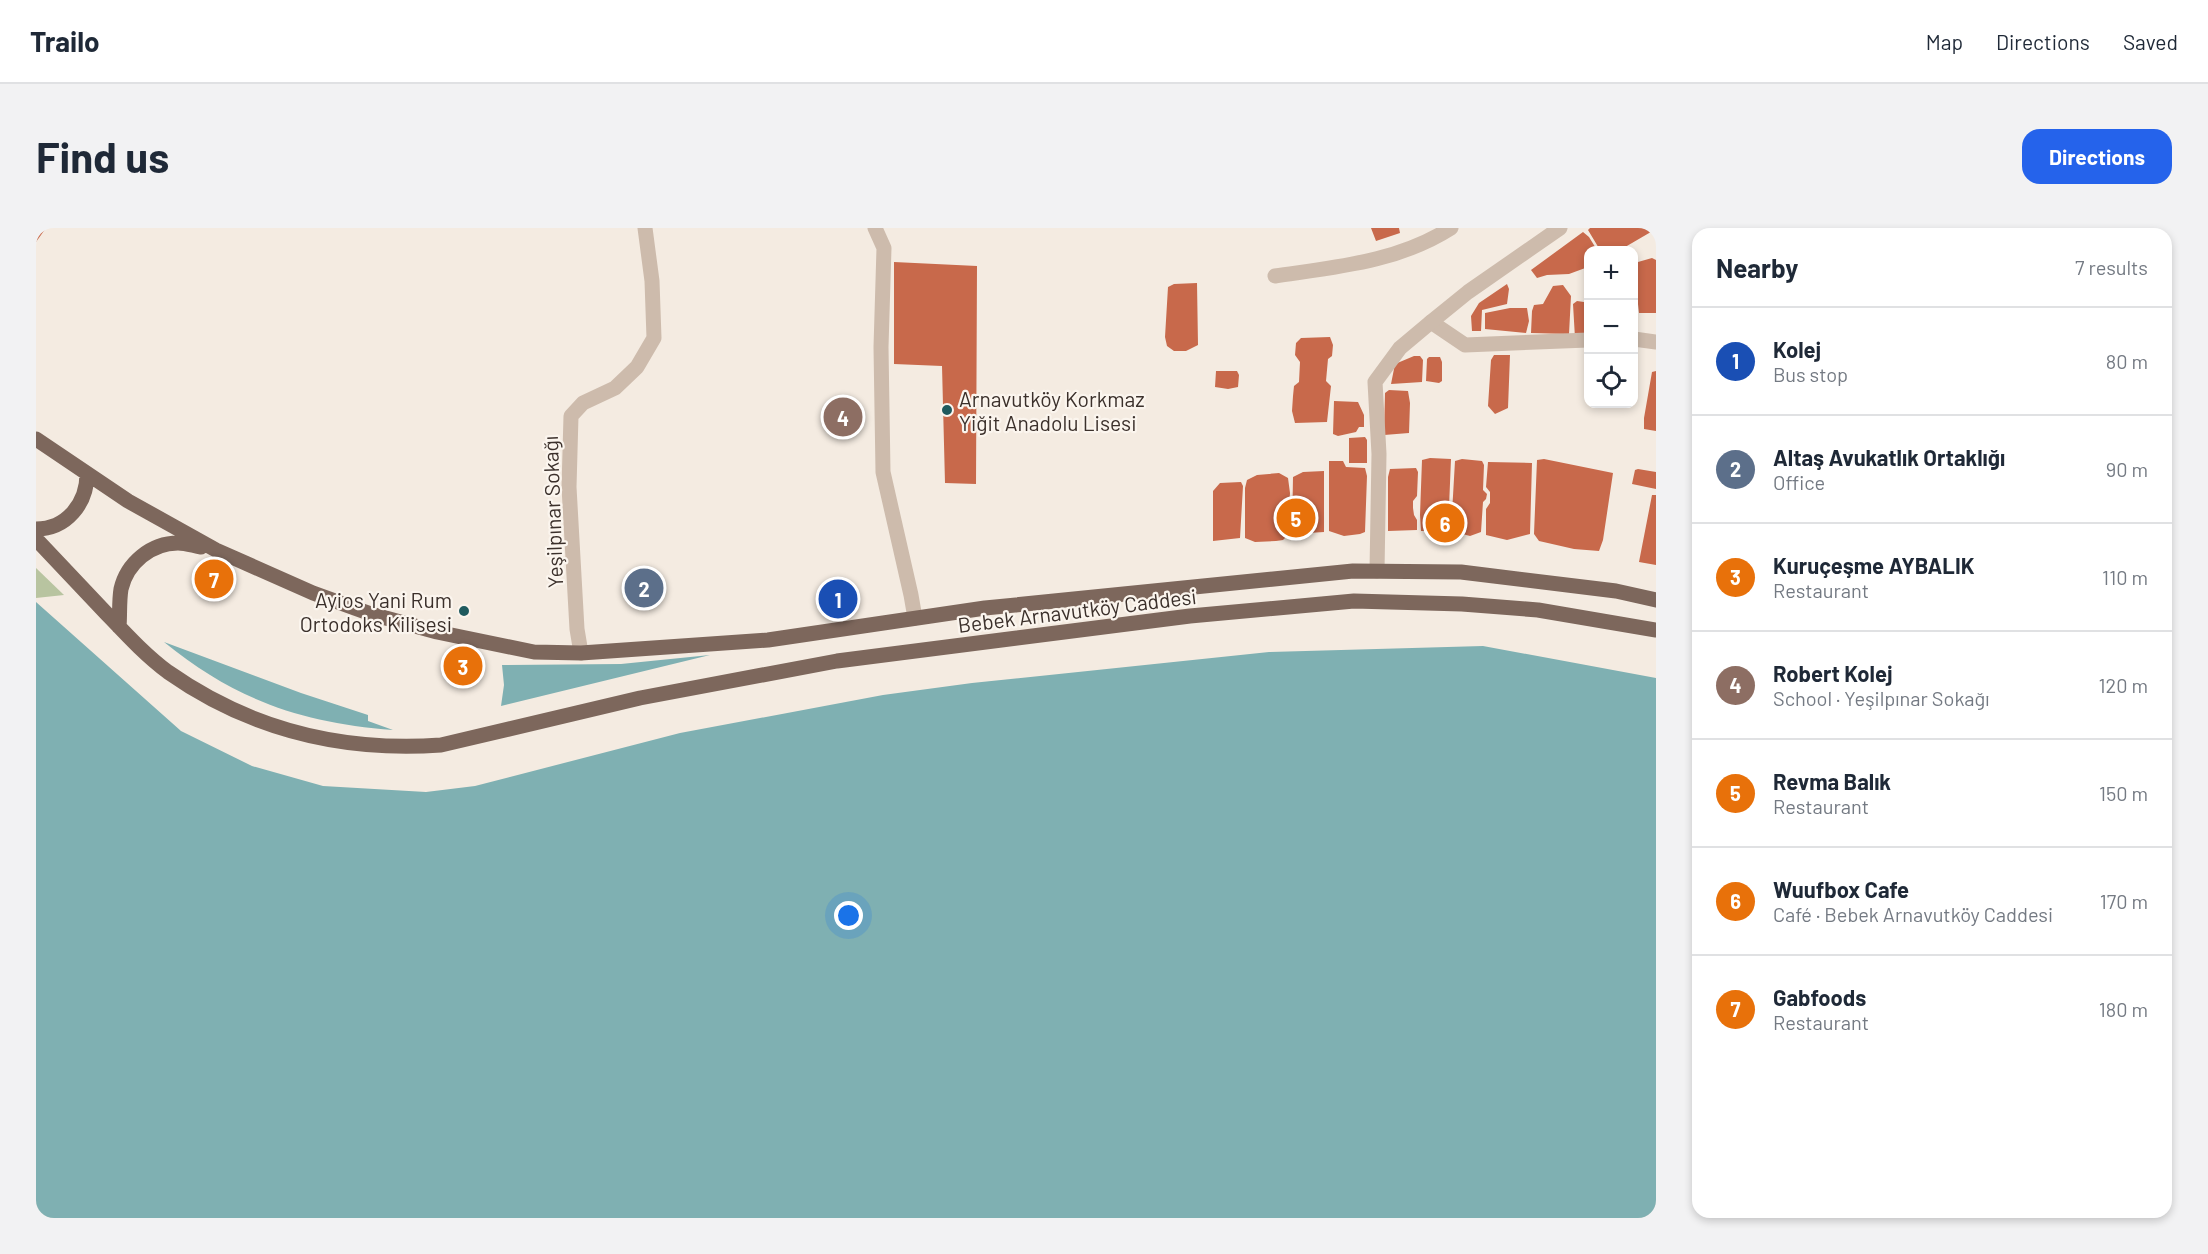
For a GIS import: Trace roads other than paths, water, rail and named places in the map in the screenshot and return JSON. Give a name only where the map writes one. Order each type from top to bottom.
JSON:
[{"type":"main road","points":[[36,438],[128,501],[216,550]]},
{"type":"main road","points":[[36,529],[52,527],[68,519],[85,494],[87,474]]},
{"type":"main road","name":"Bebek Arnavutköy Caddesi","points":[[36,539],[119,627],[167,671],[202,692],[262,722],[318,739],[368,745],[407,747],[441,745],[640,698],[900,652],[1190,616],[1354,601],[1462,604],[1538,610],[1656,630]]},
{"type":"main road","points":[[119,627],[122,589],[129,570],[144,554],[161,545],[180,543],[216,550]]},
{"type":"main road","name":"Bebek Arnavutköy Caddesi","points":[[216,550],[313,593],[371,614],[437,632],[534,652],[581,653],[768,640],[1013,605],[1255,579],[1377,571],[1461,572],[1616,591],[1656,600]]},
{"type":"street","name":"Yeşilpınar Sokağı","points":[[581,653],[577,629],[569,487],[571,416],[583,403],[615,388],[637,367],[654,338],[652,280],[645,228]]},
{"type":"street","points":[[875,228],[884,248],[881,347],[883,472],[915,618]]},
{"type":"street","points":[[1275,276],[1357,264],[1396,255],[1451,228]]},
{"type":"street","points":[[1377,571],[1379,454],[1375,382],[1400,348],[1431,322],[1468,292],[1560,228]]},
{"type":"street","points":[[1431,322],[1465,345],[1584,340]]},
{"type":"street","points":[[1638,340],[1656,342]]},
{"type":"water","points":[[36,602],[181,731],[252,766],[323,786],[426,792],[475,786],[680,733],[883,695],[972,683],[1269,652],[1483,646],[1656,678],[1656,1218],[36,1218]]},
{"type":"water","points":[[164,642],[301,693],[368,715],[368,721],[393,730],[329,721],[271,705],[217,679]]},
{"type":"water","points":[[710,655],[501,706],[504,685],[502,665],[621,664]]},
{"type":"place","name":"Arnavutköy Korkmaz Yiğit Anadolu Lisesi","points":[[947,410]]},
{"type":"place","name":"Robert Kolej","points":[[843,417]]},
{"type":"place","name":"Revma Balık","points":[[1296,518]]},
{"type":"place","name":"Wuufbox Cafe","points":[[1445,523]]},
{"type":"place","name":"Gabfoods","points":[[214,579]]},
{"type":"place","name":"Altaş Avukatlık Ortaklığı","points":[[644,588]]},
{"type":"place","name":"Kolej","points":[[838,599]]},
{"type":"place","name":"Ayios Yani Rum Ortodoks Kilisesi","points":[[464,611]]},
{"type":"place","name":"Kuruçeşme AYBALIK","points":[[463,666]]}]
